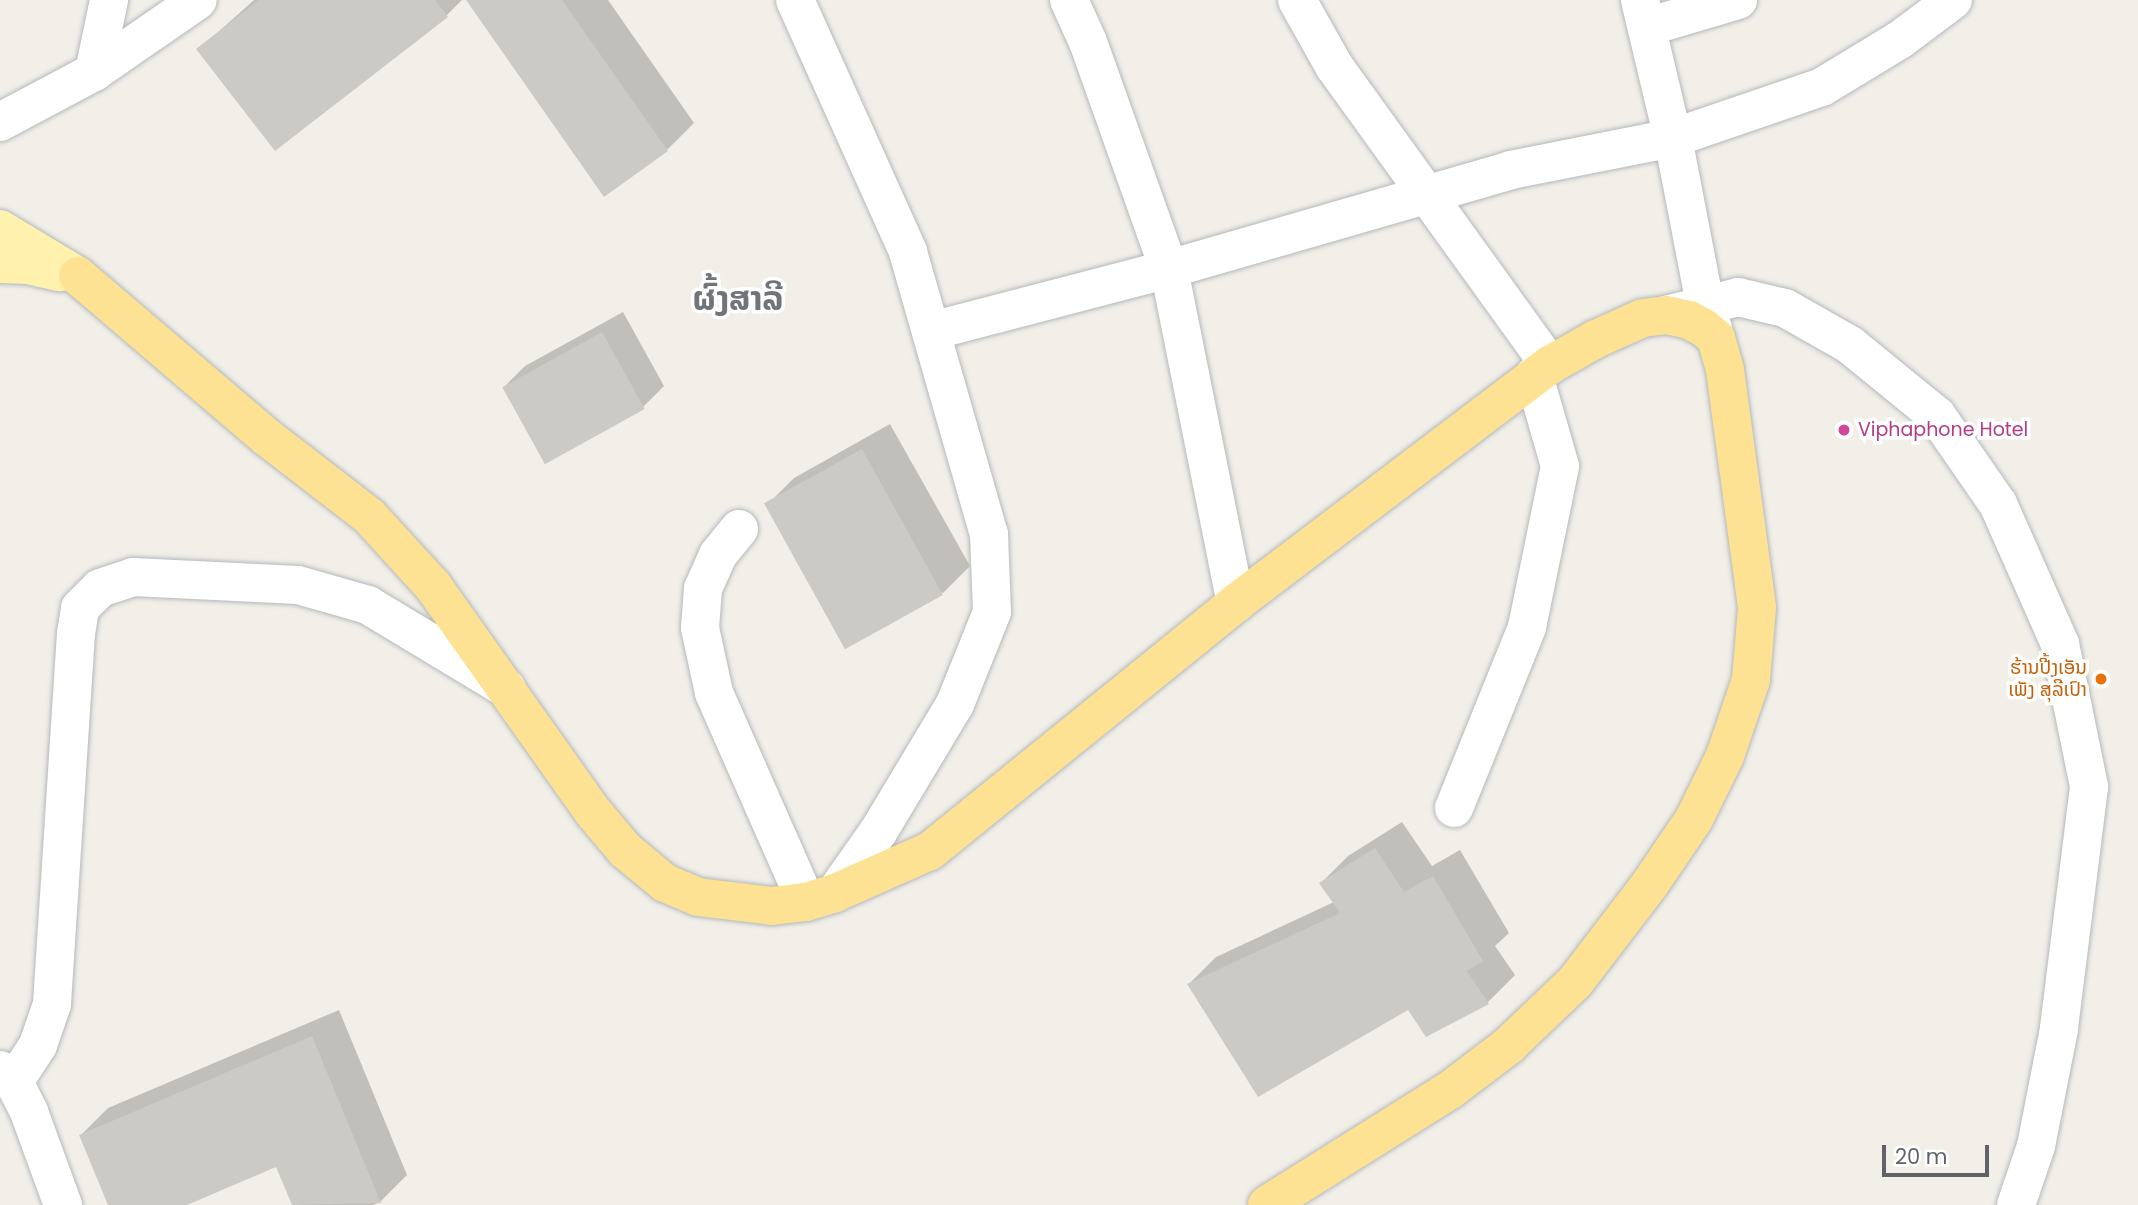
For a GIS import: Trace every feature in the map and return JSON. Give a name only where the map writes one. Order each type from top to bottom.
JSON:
[{"type":"highway","points":[[78,276],[268,438],[369,516],[433,586],[625,850],[665,883],[698,897],[772,906],[820,897],[930,851],[1236,603],[1542,370],[1596,339],[1643,318],[1666,315],[1710,321],[1725,370],[1757,608],[1751,680],[1725,756],[1694,819],[1650,884],[1574,982],[1508,1046],[1450,1090],[1267,1205]]},
{"type":"main road","points":[[0,229],[78,276]]},
{"type":"main road","points":[[0,264],[28,265],[78,276]]},
{"type":"street","points":[[94,72],[108,0]]},
{"type":"street","points":[[0,122],[94,72],[198,0]]},
{"type":"street","points":[[740,528],[718,555],[703,588],[700,628],[715,692],[820,897],[877,832],[955,704],[992,612],[989,534],[908,252],[795,0]]},
{"type":"street","points":[[1069,0],[1088,42],[1169,269],[1236,603]]},
{"type":"street","points":[[1297,0],[1334,66],[1425,195],[1542,370],[1560,466],[1527,627],[1454,808]]},
{"type":"street","points":[[1738,0],[1644,14],[1673,138],[1710,321],[1738,297],[1785,308],[1850,345],[1937,416],[1998,503],[2060,644],[2090,787],[2059,1029],[2036,1146],[2017,1205]]},
{"type":"street","points":[[931,331],[1169,269],[1511,170],[1673,138],[1822,86],[1901,39],[1953,0]]},
{"type":"street","points":[[63,1205],[29,1112],[7,1076],[38,1045],[52,1004],[76,634],[80,608],[100,588],[132,577],[298,585],[368,605],[507,689]]},
{"type":"building","points":[[259,0],[435,0],[448,17],[275,151],[196,49]]},
{"type":"building","points":[[466,0],[562,0],[668,151],[604,197]]},
{"type":"building","points":[[602,332],[645,409],[545,464],[502,387]]},
{"type":"building","points":[[862,449],[943,595],[845,649],[764,503]]},
{"type":"building","points":[[1375,848],[1404,892],[1433,876],[1483,961],[1467,971],[1489,1004],[1426,1037],[1408,1010],[1258,1097],[1187,984],[1340,913],[1319,883]]},
{"type":"building","points":[[312,1036],[381,1203],[292,1205],[276,1167],[187,1205],[108,1205],[79,1135]]},
{"type":"place","name":"Viphaphone Hotel","points":[[1844,430]]},
{"type":"place","name":"ຮ້ານປີ້ງເອັນ ເພັງ ສຸລີເປົາ","points":[[2101,679]]},
{"type":"district","name":"ຜົ້ງສາລີ","points":[[738,299]]}]
